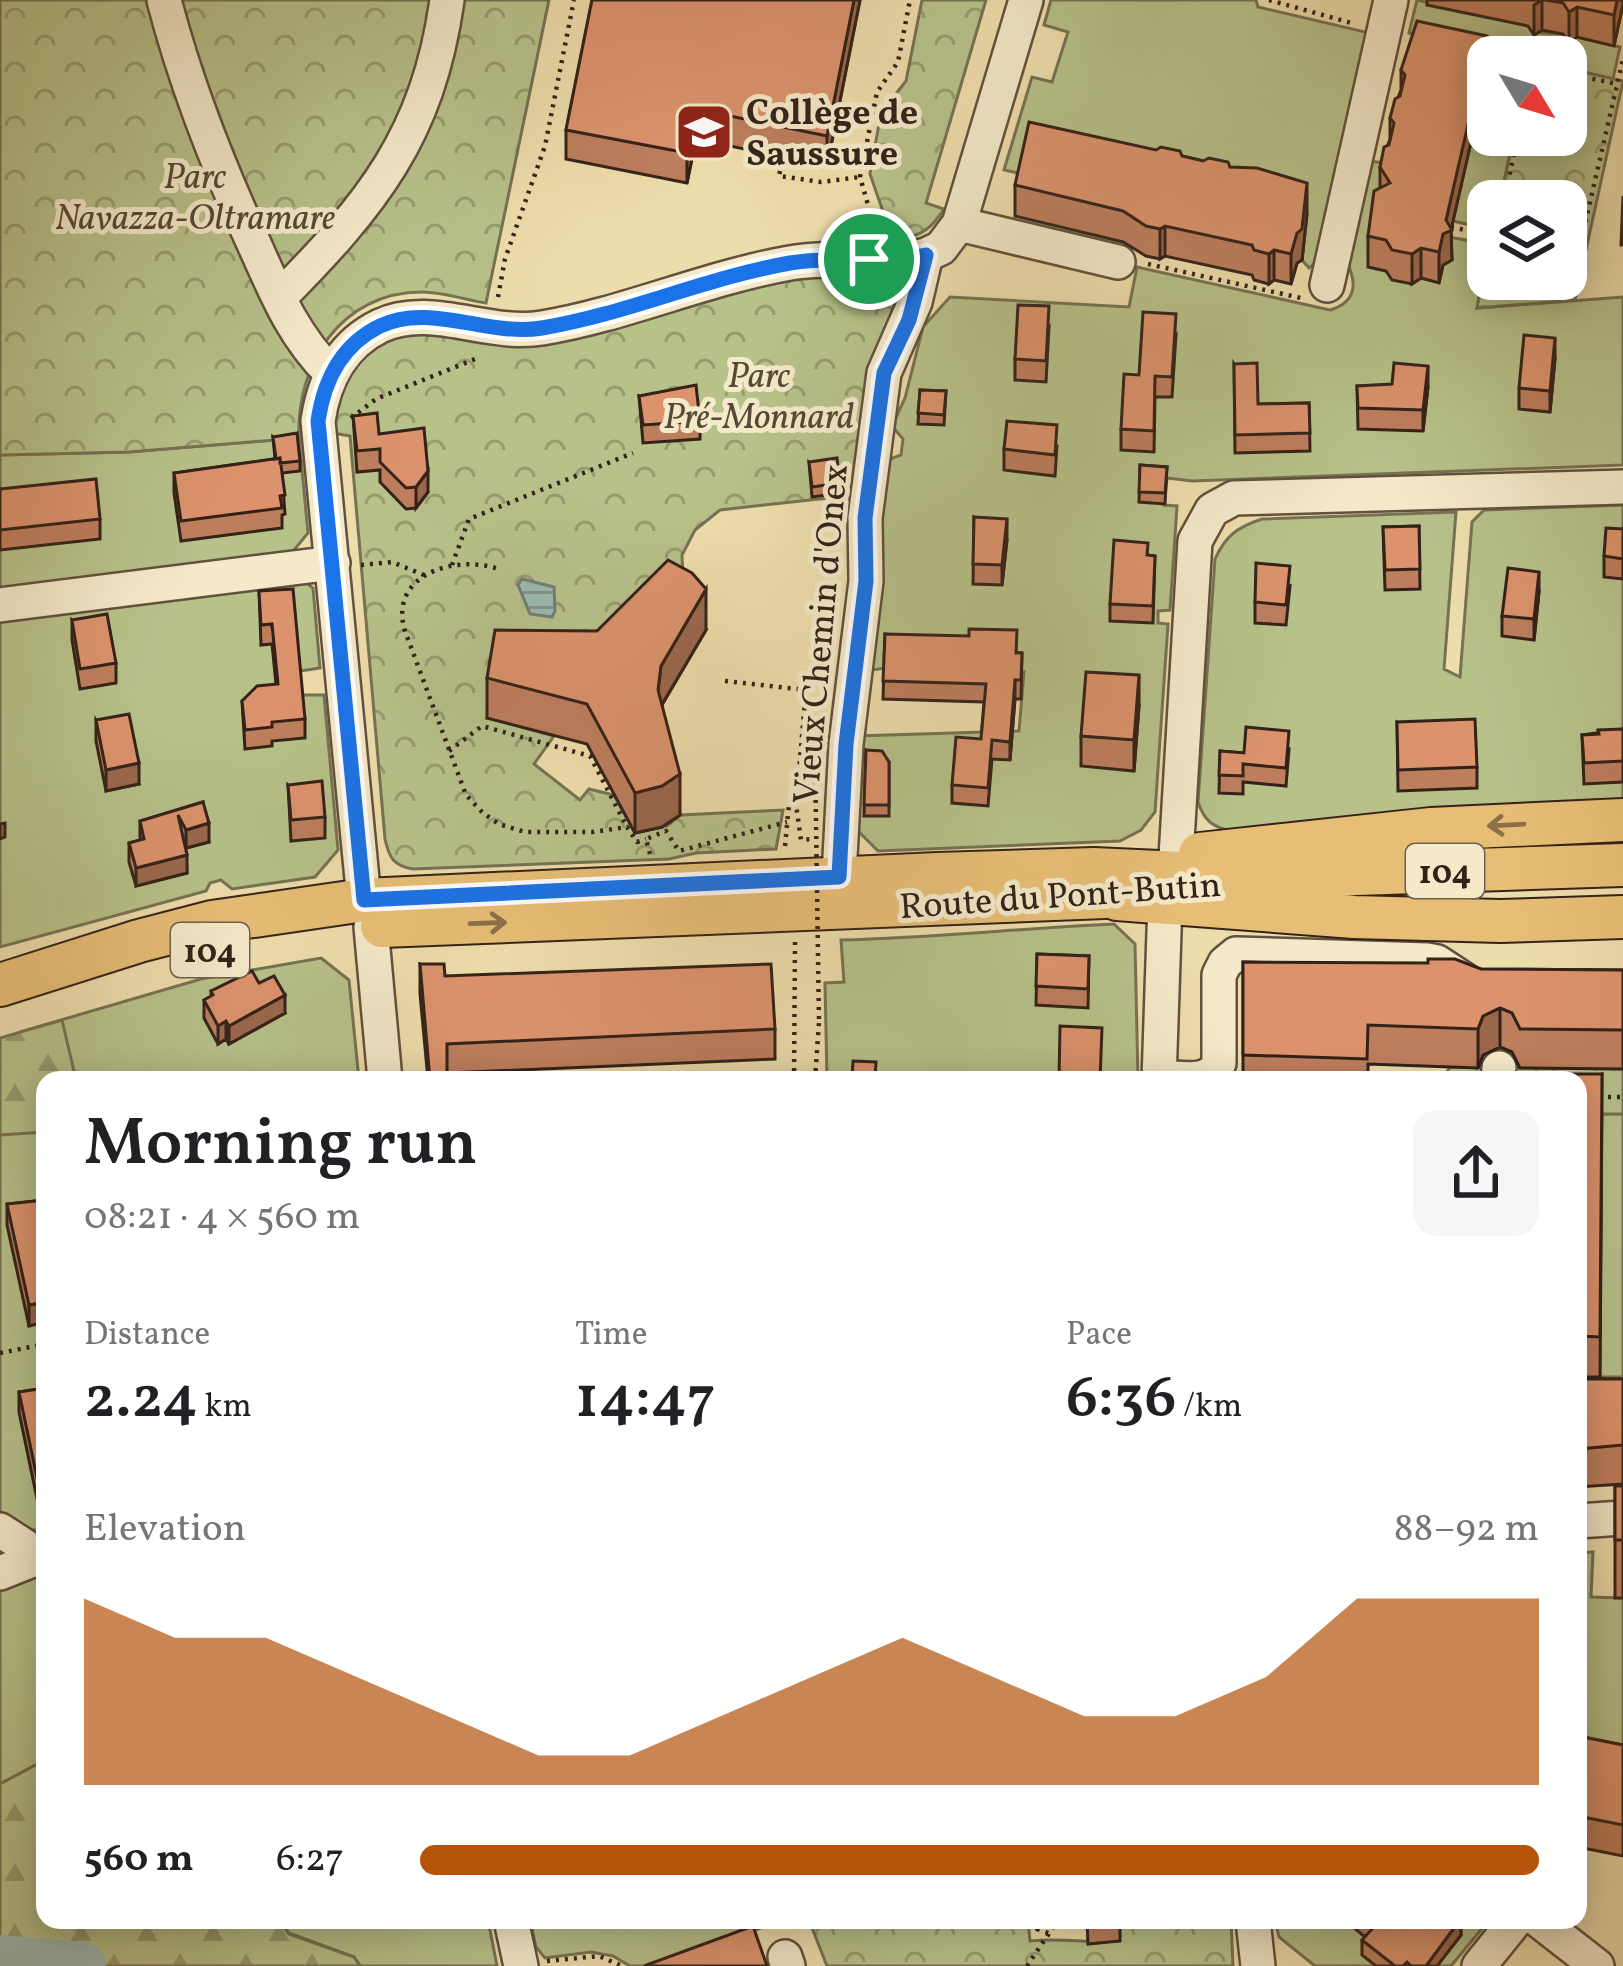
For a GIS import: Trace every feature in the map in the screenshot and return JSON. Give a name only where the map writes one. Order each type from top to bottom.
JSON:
[{"type":"main road","points":[[1093,884],[1176,857],[1431,829],[1623,820]]},
{"type":"main road","name":"Route du Pont-Butin","points":[[0,1011],[51,981],[212,922],[1623,865]]},
{"type":"main road","name":"Route du Pont-Butin","points":[[368,914],[839,877],[1093,884]]},
{"type":"main road","points":[[1093,884],[1353,936],[1500,921],[1623,917]]},
{"type":"main road","name":"Route du Pont-Butin","points":[[0,985],[51,981]]},
{"type":"street","points":[[164,0],[208,138],[279,298],[293,328],[332,373]]},
{"type":"street","points":[[279,298],[340,237],[396,159],[430,81],[447,0]]},
{"type":"street","points":[[384,1071],[368,914],[344,564],[318,421],[332,373],[349,346],[401,319],[438,319],[496,330],[542,328],[704,281],[790,263],[926,255],[941,248],[958,224],[1026,0]]},
{"type":"street","points":[[1327,285],[1391,0]]},
{"type":"street","points":[[958,224],[1125,261]]},
{"type":"street","name":"Vieux Chemin d'Onex","points":[[839,877],[831,750],[866,581],[865,518],[884,373],[909,320],[926,255]]},
{"type":"street","points":[[1176,857],[1195,541],[1212,510],[1234,498],[1623,487]]},
{"type":"street","points":[[0,605],[344,564]]},
{"type":"street","points":[[1159,1071],[1165,902]]},
{"type":"street","points":[[1215,1071],[1219,975],[1236,954],[1353,936],[1410,959],[1437,962],[1481,987],[1498,987]]},
{"type":"street","points":[[1587,1521],[1623,1518]]},
{"type":"street","points":[[0,1530],[36,1552]]},
{"type":"street","points":[[0,1574],[36,1559]]},
{"type":"street","points":[[514,1929],[520,1960]]},
{"type":"street","points":[[1255,1929],[1261,1965]]},
{"type":"street","points":[[1479,1966],[1509,1929]]},
{"type":"street","points":[[1550,1929],[1597,1966]]},
{"type":"path","points":[[495,309],[505,260],[544,146],[574,0]]},
{"type":"path","points":[[876,241],[860,177],[877,92],[898,62],[910,0]]},
{"type":"path","points":[[1587,215],[1623,59]]},
{"type":"path","points":[[1587,78],[1617,84]]},
{"type":"path","points":[[780,171],[779,176],[821,182],[860,177]]},
{"type":"path","points":[[1451,227],[1467,231]]},
{"type":"path","points":[[1125,261],[1300,298],[1327,285]]},
{"type":"path","points":[[349,420],[376,399],[493,351]]},
{"type":"path","points":[[452,565],[469,520],[633,453]]},
{"type":"path","points":[[344,564],[392,562],[424,575]]},
{"type":"path","points":[[496,568],[465,562],[424,575],[405,593],[401,619],[466,795],[483,813],[508,828],[569,833],[627,827]]},
{"type":"path","points":[[725,681],[806,690],[796,805],[801,840],[816,839]]},
{"type":"path","points":[[449,751],[482,726],[590,756],[638,842],[647,843],[666,831],[679,851],[787,823]]},
{"type":"path","points":[[815,1071],[816,839],[831,750]]},
{"type":"path","points":[[784,852],[789,805],[796,805]]},
{"type":"path","points":[[794,938],[794,1071]]},
{"type":"path","points":[[1600,1097],[1623,1097]]},
{"type":"path","points":[[0,1353],[36,1346]]},
{"type":"path","points":[[1037,1929],[1051,1934]]},
{"type":"path","points":[[1028,1966],[1054,1929]]},
{"type":"path","points":[[520,1960],[535,1951],[551,1962],[599,1956],[622,1966]]},
{"type":"green space","name":"Parc Navazza-Oltramare","points":[[0,0],[549,0],[486,303],[430,292],[393,295],[346,319],[315,360],[305,384],[299,438],[129,452],[0,455]]},
{"type":"green space","points":[[922,0],[986,0],[926,203],[944,209],[928,229],[907,236],[890,232],[870,174],[881,113],[906,81]]},
{"type":"green space","points":[[1051,0],[1256,0],[1258,7],[1374,34],[1322,258],[1309,268],[1302,260],[1304,237],[1004,170],[1032,77],[1052,82],[1068,32],[1044,25]]},
{"type":"green space","points":[[1417,0],[1528,26],[1532,32],[1566,36],[1467,36],[1467,46],[1409,33]]},
{"type":"green space","points":[[1587,39],[1620,47],[1613,79],[1587,73]]},
{"type":"green space","points":[[1587,73],[1623,81],[1587,245],[1587,180],[1504,180],[1510,156],[1587,156]]},
{"type":"green space","points":[[1467,156],[1509,156],[1504,180],[1467,180],[1467,224],[1453,221]]},
{"type":"green space","points":[[1370,161],[1391,164],[1417,277],[1439,282],[1449,237],[1467,240],[1467,300],[1478,300],[1477,308],[1623,297],[1623,465],[1192,481],[1167,478],[1164,505],[1177,506],[1170,610],[1158,611],[1158,623],[1168,624],[1155,812],[1141,830],[1120,841],[878,851],[854,827],[856,736],[1019,731],[1024,672],[1016,672],[1016,649],[865,671],[887,460],[901,455],[903,439],[892,426],[905,398],[923,327],[950,297],[1129,307],[1137,267],[1330,310],[1352,293],[1348,265]]},
{"type":"green space","name":"Parc Pré-Monnard","points":[[895,271],[905,291],[855,495],[720,510],[695,530],[682,555],[683,579],[488,718],[554,736],[534,764],[580,800],[589,789],[614,795],[635,833],[668,825],[680,815],[783,810],[776,849],[669,859],[413,869],[397,863],[385,839],[350,436],[333,433],[342,392],[362,358],[399,335],[509,344],[767,281]]},
{"type":"green space","points":[[1479,300],[1575,300],[1477,308]]},
{"type":"green space","points":[[299,438],[308,533],[289,556],[0,591],[0,455],[129,452]]},
{"type":"green space","points":[[1623,505],[1623,800],[1438,808],[1231,831],[1206,818],[1198,802],[1215,559],[1234,533],[1262,519],[1456,512],[1444,669],[1460,677],[1472,522],[1484,510]]},
{"type":"green space","points":[[301,579],[313,588],[320,668],[300,671],[301,695],[324,695],[338,850],[315,877],[232,889],[221,880],[210,883],[206,891],[0,947],[0,615]]},
{"type":"green space","points":[[1114,924],[1135,944],[1138,1071],[827,1071],[825,983],[844,982],[841,940]]},
{"type":"green space","points":[[321,958],[349,980],[358,1071],[36,1071],[36,1530],[0,1535],[0,1056],[20,1032],[201,979]]},
{"type":"green space","points":[[62,1020],[74,1071],[36,1071],[36,1133],[0,1135],[0,1038]]},
{"type":"green space","points":[[1450,1067],[1623,1069],[1623,1114],[1587,1114],[1587,1071],[1448,1071]]},
{"type":"green space","points":[[1602,1114],[1623,1114],[1623,1377],[1600,1377]]},
{"type":"green space","points":[[1587,1552],[1593,1552],[1591,1597],[1623,1598],[1623,1776],[1587,1769]]},
{"type":"green space","points":[[36,1573],[36,1765],[0,1784],[0,1587]]},
{"type":"green space","points":[[36,1765],[36,1929],[285,1929],[354,1957],[360,1966],[0,1966],[0,1784]]},
{"type":"green space","points":[[286,1929],[490,1929],[497,1966],[360,1966],[354,1957]]},
{"type":"green space","points":[[532,1929],[758,1929],[744,1934],[735,1966],[630,1966],[613,1956],[591,1952],[545,1958],[536,1947]]},
{"type":"green space","points":[[813,1929],[1029,1929],[1030,1941],[1097,1942],[1119,1941],[1119,1929],[1231,1929],[1233,1966],[827,1966]]},
{"type":"green space","points":[[1277,1929],[1482,1929],[1451,1966],[1315,1966],[1279,1937]]},
{"type":"water","points":[[522,579],[554,587],[552,617],[530,614],[518,585]]},
{"type":"building","points":[[592,0],[854,0],[827,136],[696,109],[687,153],[566,130]]},
{"type":"building","points":[[1546,0],[1617,0],[1614,15],[1577,7],[1569,12],[1563,3]]},
{"type":"building","points":[[1417,21],[1487,36],[1467,36],[1467,129],[1446,220],[1452,230],[1443,234],[1439,252],[1392,250],[1386,240],[1368,236],[1374,191],[1390,183],[1380,167],[1405,75],[1401,70]]},
{"type":"building","points":[[1029,122],[1180,151],[1182,156],[1257,168],[1307,183],[1302,229],[1291,254],[1274,250],[1269,254],[1252,245],[1146,226],[1123,211],[1015,185]]},
{"type":"building","points":[[1018,305],[1049,306],[1046,361],[1015,359]]},
{"type":"building","points":[[1143,312],[1176,314],[1172,377],[1155,376],[1154,431],[1121,429],[1124,374],[1139,375]]},
{"type":"building","points":[[1524,335],[1555,338],[1550,391],[1519,388]]},
{"type":"building","points":[[1257,363],[1258,404],[1309,403],[1310,433],[1235,435],[1234,364]]},
{"type":"building","points":[[1394,363],[1428,366],[1423,410],[1358,408],[1357,386],[1392,384]]},
{"type":"building","points":[[696,385],[700,421],[643,425],[639,396]]},
{"type":"building","points":[[920,390],[946,391],[944,415],[918,413]]},
{"type":"building","points":[[377,413],[379,434],[424,428],[428,471],[416,487],[406,488],[380,462],[380,449],[357,451],[353,416]]},
{"type":"building","points":[[1007,421],[1057,425],[1055,455],[1004,449]]},
{"type":"building","points":[[297,433],[300,461],[280,463],[273,437]]},
{"type":"building","points":[[280,458],[282,508],[181,521],[174,473]]},
{"type":"building","points":[[837,458],[840,483],[812,487],[809,462]]},
{"type":"building","points":[[1140,465],[1167,467],[1165,493],[1139,492]]},
{"type":"building","points":[[96,479],[100,519],[0,530],[0,489]]},
{"type":"building","points":[[974,517],[1007,519],[1002,565],[973,564]]},
{"type":"building","points":[[1419,526],[1420,569],[1385,570],[1383,527]]},
{"type":"building","points":[[1606,528],[1623,529],[1623,559],[1604,556]]},
{"type":"building","points":[[1114,540],[1148,543],[1147,555],[1155,556],[1153,606],[1110,604]]},
{"type":"building","points":[[668,560],[692,573],[706,589],[661,666],[658,690],[680,774],[662,786],[635,793],[587,704],[487,678],[495,630],[597,631]]},
{"type":"building","points":[[1256,563],[1290,566],[1286,605],[1255,602]]},
{"type":"building","points":[[1508,568],[1539,572],[1534,619],[1502,616]]},
{"type":"building","points":[[293,589],[305,719],[245,730],[242,701],[257,686],[278,684],[272,624],[261,625],[259,591]]},
{"type":"building","points":[[107,614],[116,663],[80,669],[72,620]]},
{"type":"building","points":[[969,629],[1017,630],[1016,653],[1022,653],[1010,742],[992,740],[988,788],[952,785],[956,737],[981,739],[986,684],[883,681],[885,634],[969,636]]},
{"type":"building","points":[[1086,672],[1139,675],[1134,740],[1081,736]]},
{"type":"building","points":[[129,714],[139,763],[106,770],[96,720]]},
{"type":"building","points":[[1475,719],[1477,767],[1398,770],[1397,722]]},
{"type":"building","points":[[1246,727],[1289,731],[1286,768],[1243,764],[1243,776],[1219,775],[1220,751],[1244,753]]},
{"type":"building","points":[[1623,729],[1623,761],[1584,763],[1582,735]]},
{"type":"building","points":[[866,750],[882,751],[889,762],[889,805],[864,805]]},
{"type":"building","points":[[322,781],[325,817],[291,820],[288,785]]},
{"type":"building","points":[[203,802],[209,823],[186,830],[178,815],[187,855],[136,868],[129,843],[144,839],[140,821]]},
{"type":"building","points":[[1037,954],[1089,956],[1088,989],[1036,986]]},
{"type":"building","points":[[1428,959],[1455,959],[1481,969],[1623,970],[1623,1030],[1520,1029],[1512,1013],[1500,1008],[1483,1016],[1478,1029],[1368,1025],[1367,1059],[1243,1055],[1243,962],[1428,963]]},
{"type":"building","points":[[420,964],[444,964],[445,976],[771,964],[775,1029],[447,1044],[447,1071],[429,1071]]},
{"type":"building","points":[[252,971],[259,983],[274,976],[285,995],[229,1026],[226,1021],[218,1026],[204,1000],[213,995],[211,991]]},
{"type":"building","points":[[1060,1026],[1102,1028],[1100,1071],[1059,1071]]},
{"type":"building","points":[[853,1061],[876,1062],[876,1071],[852,1071]]},
{"type":"building","points":[[1587,1074],[1602,1074],[1600,1337],[1587,1336]]},
{"type":"building","points":[[36,1201],[36,1304],[29,1305],[7,1204]]},
{"type":"building","points":[[1587,1379],[1623,1379],[1623,1445],[1587,1448]]},
{"type":"building","points":[[36,1389],[36,1473],[19,1392]]},
{"type":"building","points":[[1615,1486],[1623,1486],[1623,1540],[1615,1540]]},
{"type":"building","points":[[1587,1738],[1623,1745],[1623,1825],[1587,1818]]},
{"type":"building","points":[[754,1929],[767,1966],[644,1966]]},
{"type":"building","points":[[1372,1929],[1453,1929],[1426,1966],[1407,1962],[1395,1966],[1362,1940]]},
{"type":"waterway","points":[[0,1959],[82,1966]]},
{"type":"place","name":"Collège de Saussure","points":[[704,132]]},
{"type":"route","points":[[926,255],[909,320],[884,373],[865,518],[866,581],[846,744],[839,877],[364,900],[318,421],[324,391],[349,346],[401,319],[438,319],[496,330],[542,328],[704,281],[790,263],[869,259],[926,255]]}]
